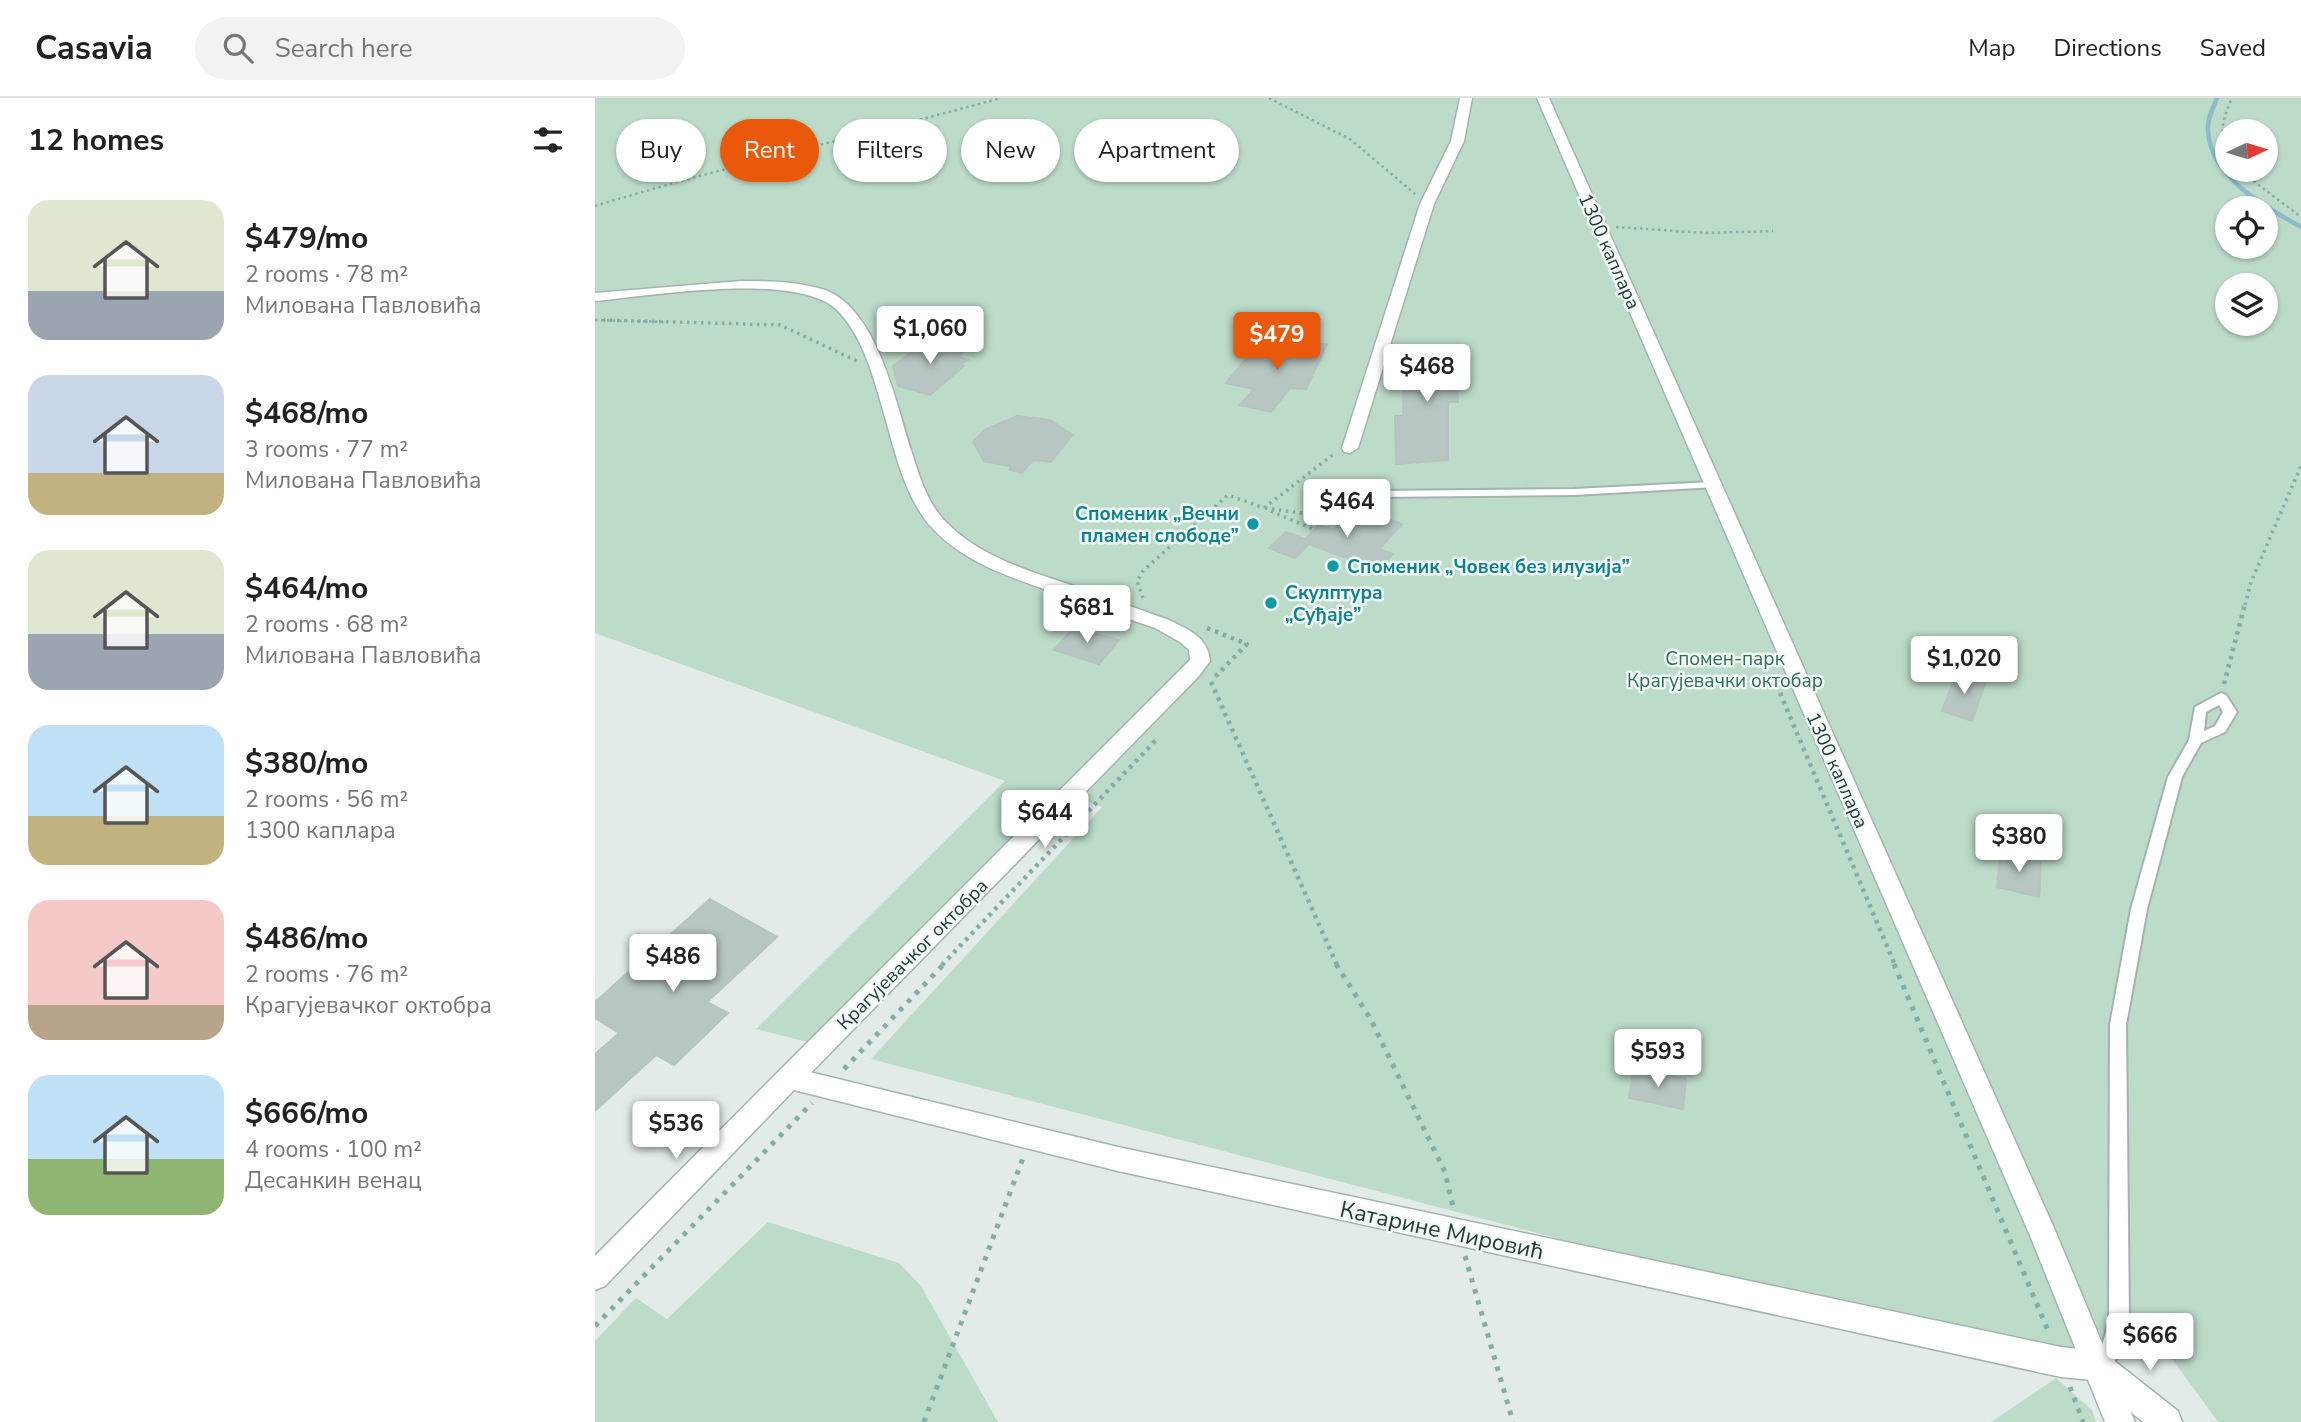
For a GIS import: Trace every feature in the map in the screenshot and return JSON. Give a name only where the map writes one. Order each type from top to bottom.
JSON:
[{"type":"street","points":[[1352,443],[1427,204],[1446,172],[1463,127],[1466,98]]},
{"type":"street","name":"1300 каплара","points":[[1543,98],[1711,485],[2039,1225],[2120,1422]]},
{"type":"street","name":"Крагујевачког октобра","points":[[595,297],[768,285],[799,288],[834,299],[852,315],[876,368],[910,472],[931,516],[956,540],[995,565],[1163,624],[1199,648],[1199,661],[595,1276]]},
{"type":"street","name":"Катарине Мировић","points":[[789,1078],[1031,1138],[1459,1234],[2061,1362],[2098,1366]]},
{"type":"street","points":[[2098,1366],[2167,1422]]},
{"type":"lane","points":[[1377,494],[1574,492],[1711,485]]},
{"type":"lane","points":[[2098,1366],[2110,1351],[2119,1321],[2118,1025],[2139,909],[2175,777],[2196,740],[2200,710],[2221,698],[2230,712],[2220,729],[2196,740]]},
{"type":"path","points":[[595,206],[666,184],[866,135],[1000,98]]},
{"type":"path","points":[[1269,98],[1350,139],[1427,204]]},
{"type":"path","points":[[2223,119],[2232,98]]},
{"type":"path","points":[[2255,182],[2301,217]]},
{"type":"path","points":[[1598,225],[1678,233],[1773,231]]},
{"type":"path","points":[[1264,508],[1352,443]]},
{"type":"path","points":[[2221,698],[2251,582],[2301,466]]},
{"type":"path","points":[[1264,508],[1308,514],[1333,523],[1356,501],[1377,494]]},
{"type":"path","points":[[1145,601],[1138,591],[1137,581],[1143,571],[1228,495],[1315,530]]},
{"type":"path","points":[[1298,523],[1308,514]]},
{"type":"path","points":[[1201,692],[1247,644]]},
{"type":"path","points":[[1211,682],[1342,977],[1370,1018],[1445,1172],[1459,1234],[1513,1422]]},
{"type":"path","points":[[1777,687],[2061,1362],[2083,1422]]},
{"type":"path","points":[[595,1326],[826,1089],[1164,731]]},
{"type":"path","points":[[924,1422],[1031,1138]]},
{"type":"green space","name":"Спомен-парк Крагујевачки октобар","points":[[595,98],[2301,98],[2301,1422],[2218,1422],[2173,1360],[2079,1339],[2096,1379],[871,1059],[1102,807],[1071,795],[831,1048],[756,1029],[1005,781],[595,633]]},
{"type":"green space","points":[[768,1222],[899,1263],[921,1286],[998,1422],[595,1422],[595,1341],[636,1298],[667,1319]]},
{"type":"green space","points":[[2056,1378],[2092,1410],[2096,1422],[1991,1422]]},
{"type":"building","points":[[939,337],[970,347],[957,357],[968,360],[961,365],[964,366],[930,395],[898,386],[893,366],[920,346],[925,348]]},
{"type":"building","points":[[1278,339],[1327,344],[1306,389],[1290,388],[1271,412],[1240,405],[1254,389],[1226,383],[1253,350],[1272,352]]},
{"type":"building","points":[[1409,347],[1456,350],[1453,363],[1466,363],[1466,388],[1457,388],[1458,402],[1448,402],[1448,460],[1396,464],[1395,416],[1403,416],[1404,364]]},
{"type":"building","points":[[1017,416],[1050,420],[1072,435],[1051,462],[1033,460],[1022,473],[1010,470],[1010,466],[984,461],[973,442],[986,429]]},
{"type":"building","points":[[1356,508],[1402,524],[1379,549],[1393,554],[1378,570],[1309,544],[1295,558],[1269,548],[1286,532],[1305,539],[1319,525],[1334,530]]},
{"type":"building","points":[[1074,627],[1119,640],[1099,664],[1054,650]]},
{"type":"building","points":[[1957,672],[1986,681],[1972,721],[1942,711]]},
{"type":"building","points":[[2001,851],[2041,862],[2039,897],[1997,887]]},
{"type":"building","points":[[710,899],[777,937],[707,1002],[728,1013],[674,1065],[656,1055],[595,1111],[595,1054],[619,1033],[595,1018],[595,1002]]},
{"type":"building","points":[[1634,1068],[1686,1079],[1683,1109],[1629,1098]]},
{"type":"waterway","points":[[2217,98],[2209,118],[2208,130],[2211,147],[2218,162],[2229,176],[2256,200],[2301,227]]},
{"type":"place","name":"Споменик „Вечни пламен слободе”","points":[[1253,524]]},
{"type":"place","name":"Споменик „Човек без илузија”","points":[[1333,566]]},
{"type":"place","name":"Скулптура „Суђаје”","points":[[1271,603]]}]
